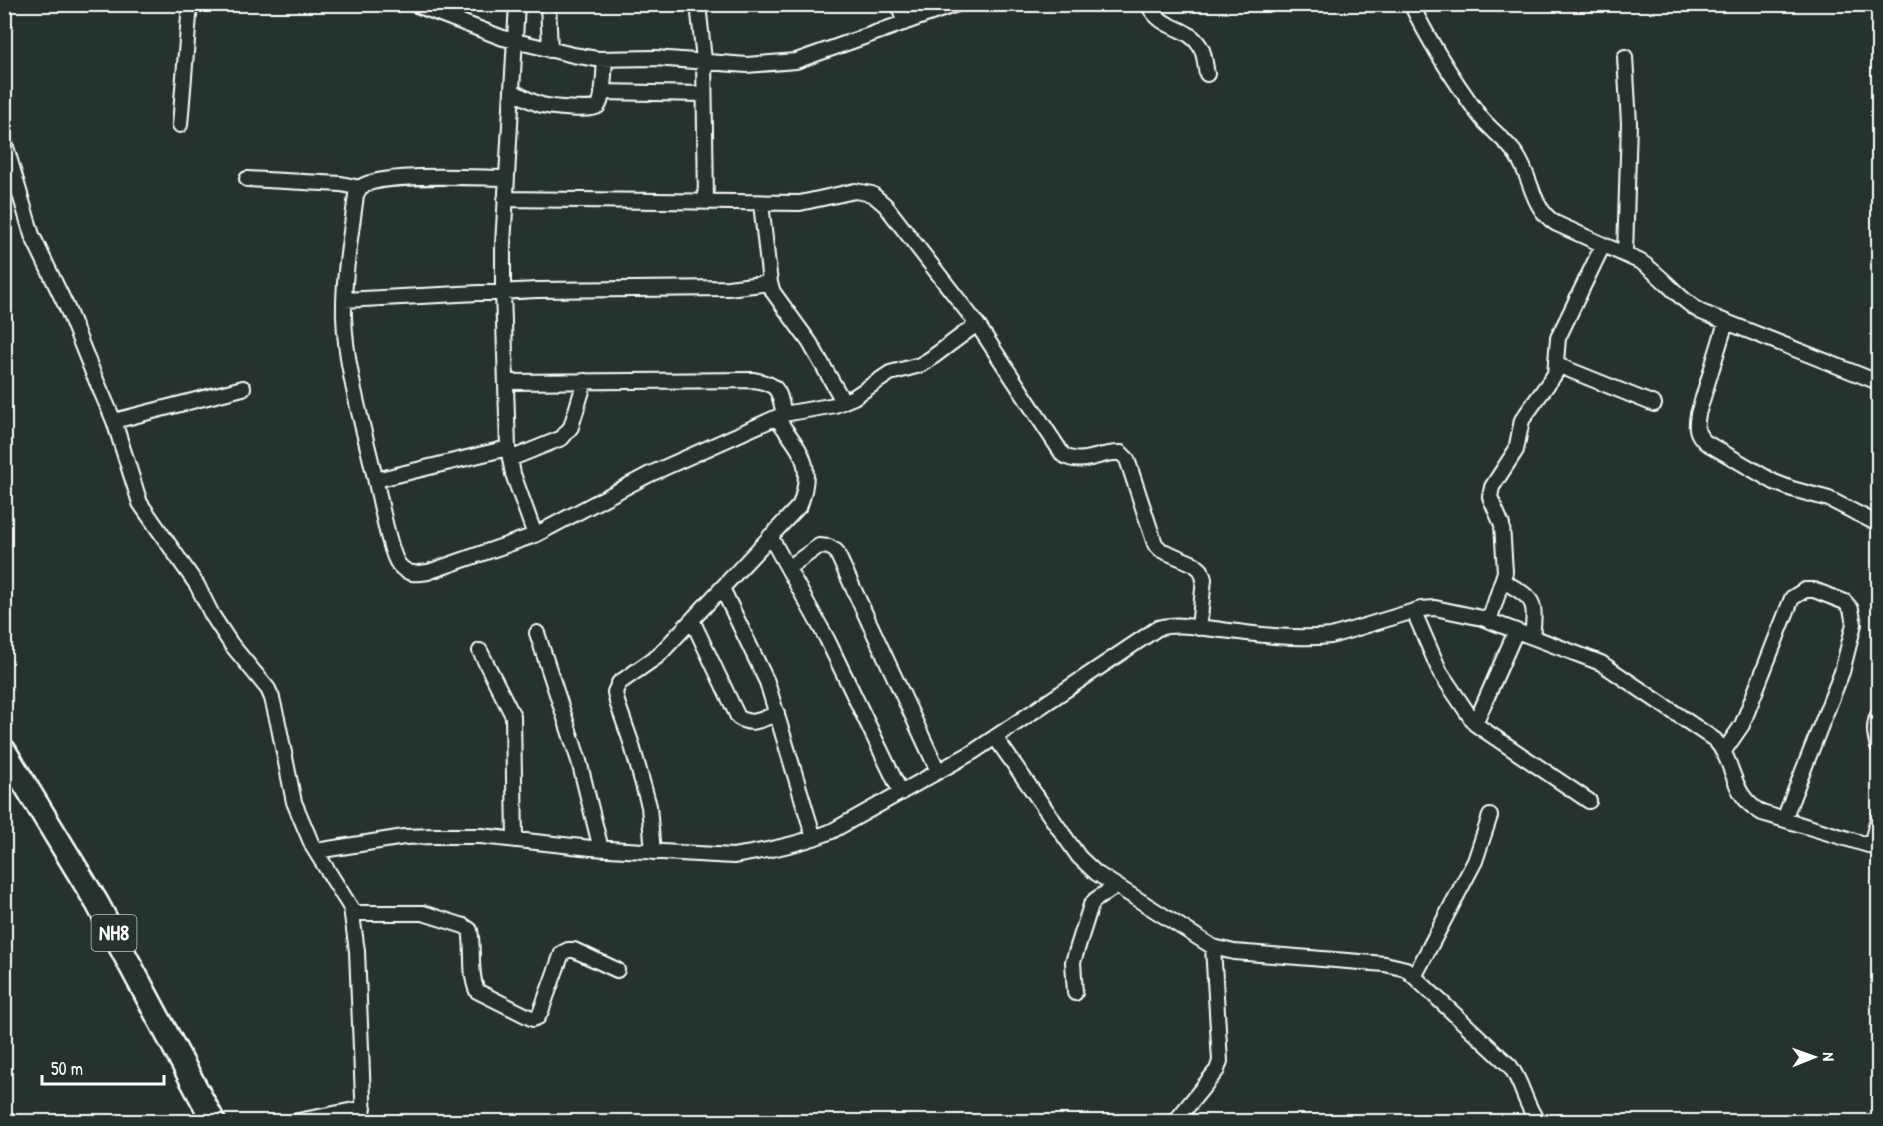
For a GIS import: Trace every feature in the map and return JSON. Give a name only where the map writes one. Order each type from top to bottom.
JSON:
[{"type":"highway","name":"NH8","points":[[4,750],[97,903],[214,1122]]},
{"type":"street","points":[[180,125],[190,4]]},
{"type":"street","points":[[414,4],[515,41],[589,58],[704,60],[747,65],[796,61],[957,4]]},
{"type":"street","points":[[518,4],[506,178],[502,291],[509,453],[513,474],[535,535]]},
{"type":"street","points":[[548,4],[550,50]]},
{"type":"street","points":[[698,4],[704,60],[706,202]]},
{"type":"street","points":[[899,4],[904,22]]},
{"type":"street","points":[[1148,4],[1161,22],[1190,34],[1202,47],[1207,74]]},
{"type":"street","points":[[1411,4],[1423,28],[1479,115],[1516,153],[1538,206],[1545,216],[1555,223],[1651,268],[1688,305],[1878,382]]},
{"type":"street","points":[[1625,57],[1629,123],[1625,254]]},
{"type":"street","points":[[512,91],[543,105],[585,109],[598,105],[602,92],[605,59]]},
{"type":"street","points":[[602,92],[704,94]]},
{"type":"street","points":[[4,140],[32,236],[67,308],[114,421],[140,503],[197,585],[212,615],[231,644],[268,689],[272,698],[294,802],[316,851],[342,891],[352,913],[357,951],[364,1115],[293,1122]]},
{"type":"street","points":[[247,179],[341,184],[360,188],[380,180],[506,178]]},
{"type":"street","points":[[360,188],[356,195],[344,280],[348,360],[387,530],[397,563],[406,572],[413,574],[428,572],[535,535],[648,475],[780,416],[854,397],[890,373],[920,365],[977,324]]},
{"type":"street","points":[[505,199],[800,203],[855,191],[872,194],[885,205],[977,324],[1063,455],[1071,460],[1080,461],[1112,452],[1121,453],[1127,459],[1155,544],[1161,550],[1194,564],[1201,570],[1204,579],[1199,628]]},
{"type":"street","points":[[761,203],[773,292],[810,343],[843,401]]},
{"type":"street","points":[[1489,621],[1505,572],[1502,525],[1490,496],[1492,487],[1516,450],[1522,420],[1555,374],[1558,338],[1603,245]]},
{"type":"street","points":[[344,300],[502,291],[728,288],[770,283]]},
{"type":"street","points":[[1726,322],[1698,414],[1696,428],[1698,435],[1774,482],[1829,499],[1878,524]]},
{"type":"street","points":[[1557,365],[1654,404]]},
{"type":"street","points":[[506,382],[754,380],[769,382],[778,391],[780,416],[804,458],[807,471],[800,505],[650,663],[619,683],[615,692],[651,814],[653,852]]},
{"type":"street","points":[[376,480],[509,453],[562,438],[571,427],[585,381]]},
{"type":"street","points":[[114,421],[243,388]]},
{"type":"street","points":[[770,536],[827,639],[901,793]]},
{"type":"street","points":[[788,568],[819,546],[829,547],[836,551],[939,771]]},
{"type":"street","points":[[1503,581],[1529,597],[1533,605],[1532,637]]},
{"type":"street","points":[[722,588],[767,682],[814,838]]},
{"type":"street","points":[[1724,751],[1742,725],[1792,598],[1805,590],[1814,590],[1845,602],[1851,609],[1854,624],[1842,672],[1784,819]]},
{"type":"street","points":[[316,851],[404,837],[481,836],[601,849],[733,856],[814,838],[832,831],[995,737],[1158,628],[1168,625],[1317,638],[1435,608],[1489,621],[1601,663],[1618,673],[1715,740],[1724,751],[1742,796],[1750,806],[1762,813],[1875,847],[1878,818]]},
{"type":"street","points":[[1414,612],[1440,672],[1475,724],[1589,801]]},
{"type":"street","points":[[692,620],[738,717],[750,723],[777,713]]},
{"type":"street","points":[[1475,724],[1515,631]]},
{"type":"street","points":[[537,633],[579,761],[601,849]]},
{"type":"street","points":[[480,651],[513,717],[515,840]]},
{"type":"street","points":[[1878,715],[1874,724],[1878,747]]},
{"type":"street","points":[[995,737],[1089,868],[1213,947],[1234,952],[1385,964],[1406,969],[1510,1066],[1517,1076],[1535,1117],[1520,1122]]},
{"type":"street","points":[[1414,975],[1475,861],[1490,816]]},
{"type":"street","points":[[1074,993],[1073,962],[1091,905],[1116,886]]},
{"type":"street","points":[[352,913],[423,913],[464,926],[470,930],[474,983],[477,991],[533,1019],[538,1017],[541,1011],[562,953],[567,950],[574,950],[617,970]]},
{"type":"street","points":[[1175,1122],[1217,1070],[1220,1061],[1213,947]]}]
